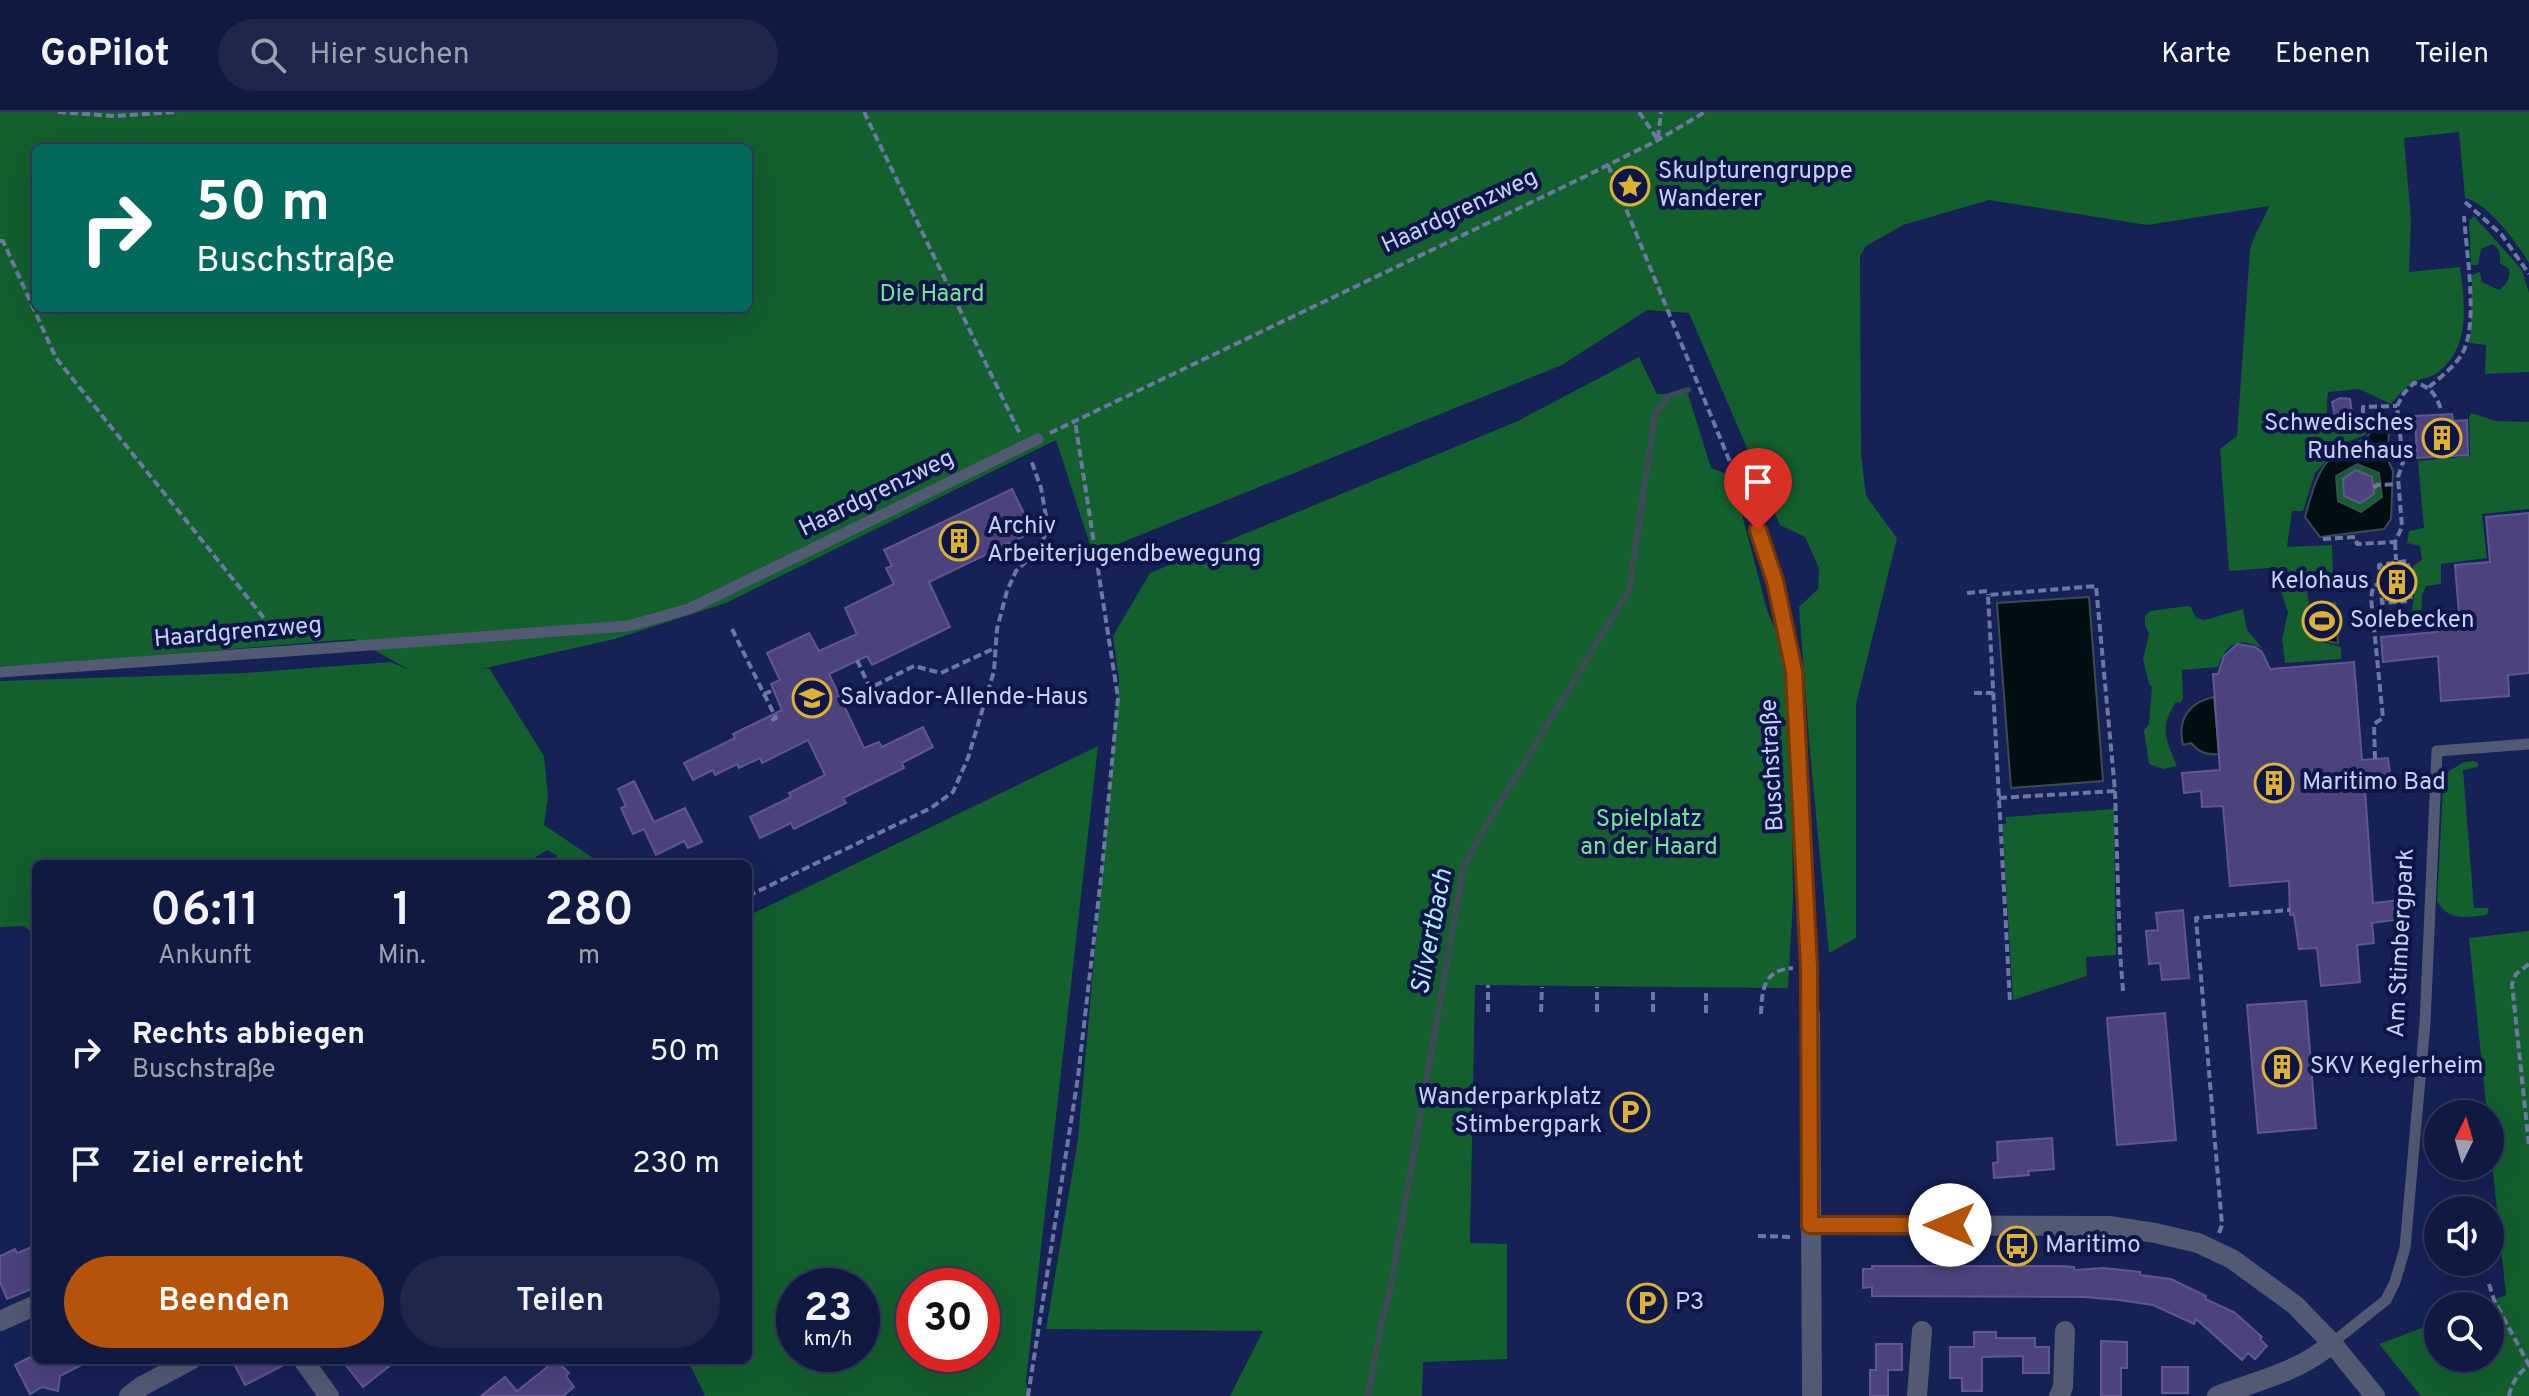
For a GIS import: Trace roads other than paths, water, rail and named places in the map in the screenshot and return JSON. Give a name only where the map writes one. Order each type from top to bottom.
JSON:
[{"type":"street","name":"Buschstraße","points":[[1810,1014],[1812,1396]]},
{"type":"street","points":[[1810,1231],[2109,1226],[2198,1243],[2232,1259],[2295,1305],[2332,1343],[2375,1396]]},
{"type":"street","points":[[0,1321],[32,1307]]},
{"type":"street","points":[[1917,1396],[1922,1331]]},
{"type":"street","points":[[2059,1396],[2063,1387],[2065,1331]]},
{"type":"street","points":[[2217,1396],[2302,1364],[2318,1356],[2332,1343]]},
{"type":"street","points":[[129,1396],[183,1364]]},
{"type":"street","points":[[306,1364],[329,1396]]},
{"type":"lane","name":"Haardgrenzweg","points":[[0,672],[62,670],[628,626],[689,609],[1038,439]]},
{"type":"lane","name":"Buschstraße","points":[[1758,530],[1775,581],[1794,671],[1810,1014]]},
{"type":"lane","name":"Am Stimbergpark","points":[[2332,1343],[2386,1300],[2405,1248],[2425,1023],[2437,751],[2529,744]]},
{"type":"waterway","name":"Silvertbach","points":[[1368,1396],[1389,1296],[1463,869],[1475,844],[1629,590],[1655,414],[1669,396],[1688,390]]},
{"type":"place","name":"Skulpturengruppe Wanderer","points":[[1630,186]]},
{"type":"place","name":"Schwedisches Ruhehaus","points":[[2442,438]]},
{"type":"place","name":"Archiv Arbeiterjugendbewegung","points":[[959,541]]},
{"type":"place","name":"Kelohaus","points":[[2397,582]]},
{"type":"place","name":"Solebecken","points":[[2322,621]]},
{"type":"place","name":"Salvador-Allende-Haus","points":[[812,698]]},
{"type":"place","name":"Maritimo Bad","points":[[2274,783]]},
{"type":"place","name":"SKV Keglerheim","points":[[2282,1067]]},
{"type":"place","name":"Wanderparkplatz Stimbergpark","points":[[1630,1112]]},
{"type":"place","name":"Maritimo","points":[[2017,1246]]},
{"type":"place","name":"P3","points":[[1647,1303]]},
{"type":"park label","name":"Die Haard","points":[[932,295]]},
{"type":"park label","name":"Spielplatz an der Haard","points":[[1649,834]]}]
